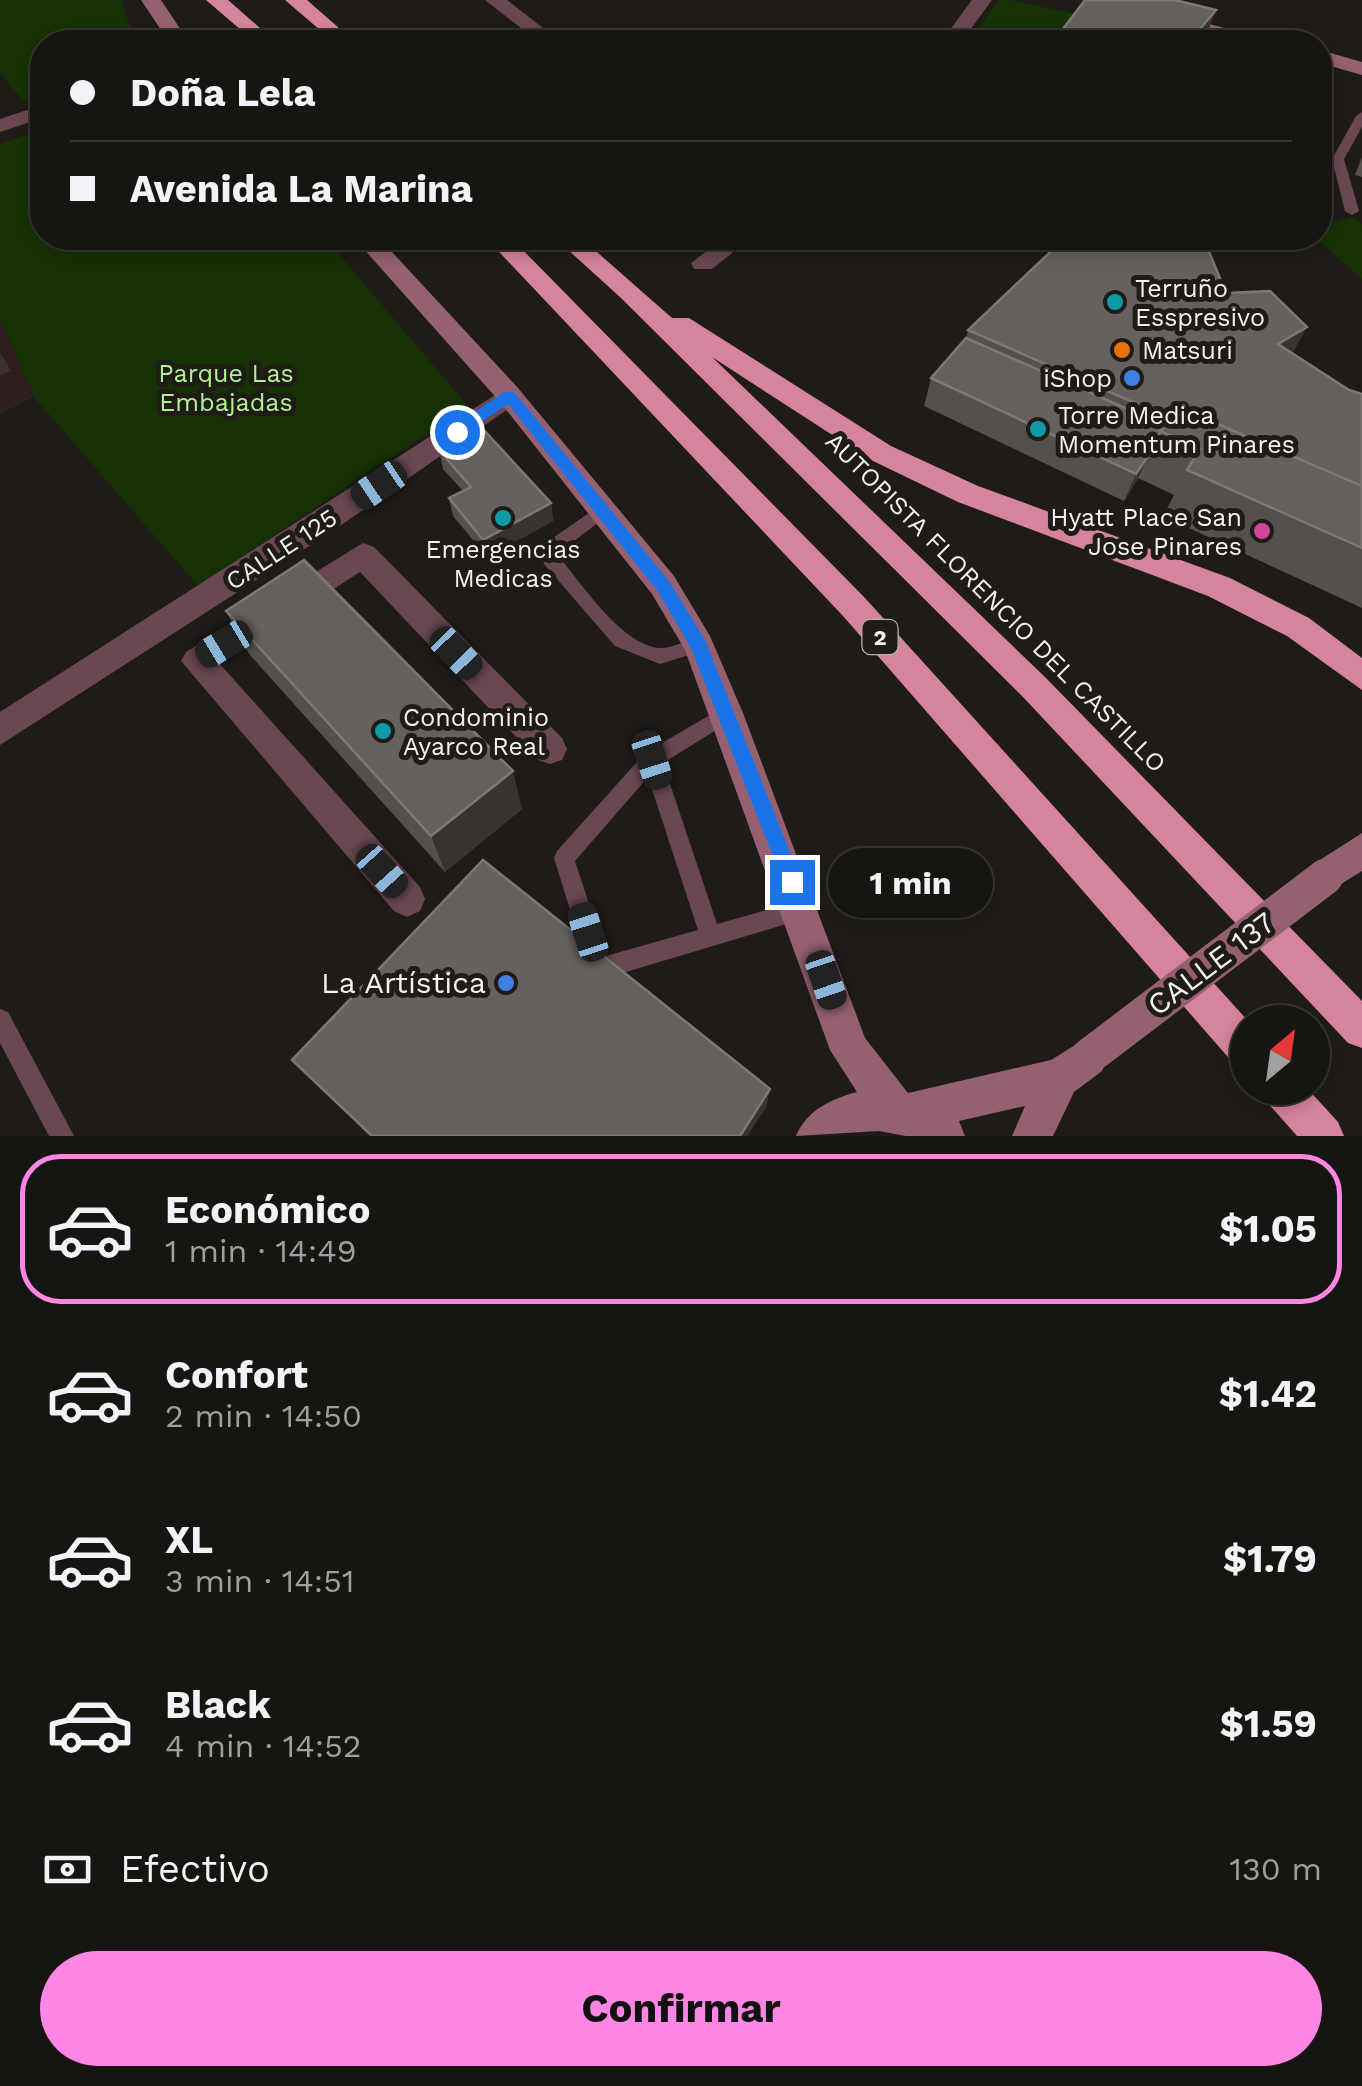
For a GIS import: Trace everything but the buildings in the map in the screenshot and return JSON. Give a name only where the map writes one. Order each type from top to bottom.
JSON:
[{"type":"highway","points":[[216,0],[252,30]]},
{"type":"highway","points":[[296,0],[331,30]]},
{"type":"highway","name":"2","points":[[510,250],[854,607],[1230,1030]]},
{"type":"highway","name":"AUTOPISTA FLORENCIO DEL CASTILLO","points":[[581,250],[630,292],[1034,687],[1362,1030]]},
{"type":"highway","points":[[630,292],[881,453],[968,494],[1220,587],[1298,628],[1362,676]]},
{"type":"highway","points":[[1296,1105],[1324,1136]]},
{"type":"street","points":[[150,0],[171,30]]},
{"type":"street","points":[[495,0],[536,30]]},
{"type":"street","points":[[959,30],[982,0]]},
{"type":"street","points":[[1092,0],[1218,30]]},
{"type":"street","points":[[1332,66],[1362,70]]},
{"type":"street","points":[[0,126],[30,115]]},
{"type":"street","points":[[377,250],[509,396],[663,585],[699,645],[727,713],[850,1050],[901,1113],[945,1136]]},
{"type":"street","points":[[703,264],[722,250]]},
{"type":"street","name":"CALLE 125","points":[[0,730],[327,520],[509,396]]},
{"type":"street","points":[[327,520],[550,749]]},
{"type":"street","points":[[196,661],[363,556]]},
{"type":"street","points":[[163,626],[407,898]]},
{"type":"street","name":"CALLE 137","points":[[1032,1136],[1074,1067],[1362,850]]},
{"type":"street","points":[[832,1126],[850,1050]]},
{"type":"street","name":"CALLE 137","points":[[832,1126],[872,1110],[901,1113],[1074,1067]]},
{"type":"lane","points":[[1352,211],[1338,159],[1356,136],[1362,116]]},
{"type":"lane","points":[[602,510],[554,547],[550,559],[621,642],[660,656],[699,645]]},
{"type":"lane","points":[[727,713],[652,760],[564,858],[599,970],[710,934],[802,910]]},
{"type":"lane","points":[[652,760],[710,934]]},
{"type":"lane","points":[[0,1020],[62,1136]]},
{"type":"shaded area","points":[[0,318],[33,397],[0,414]]},
{"type":"green space","points":[[0,0],[121,0],[131,30],[30,30],[30,98],[23,101],[0,73]]},
{"type":"green space","points":[[999,0],[1090,17],[1082,30],[977,30]]},
{"type":"green space","name":"Parque Las Embajadas","points":[[30,133],[30,250],[335,250],[468,406],[198,586],[34,397],[0,318],[0,144]]},
{"type":"green space","points":[[1353,217],[1362,225],[1362,279],[1329,250],[1332,223]]},
{"type":"place","name":"Terruño Esspresivo","points":[[1115,302]]},
{"type":"place","name":"Matsuri","points":[[1122,350]]},
{"type":"place","name":"iShop","points":[[1132,378]]},
{"type":"place","name":"Torre Medica Momentum Pinares","points":[[1038,429]]},
{"type":"place","name":"Emergencias Medicas","points":[[503,518]]},
{"type":"place","name":"Hyatt Place San Jose Pinares","points":[[1262,531]]},
{"type":"place","name":"Condominio Ayarco Real","points":[[383,731]]},
{"type":"place","name":"La Artística","points":[[506,983]]},
{"type":"route","points":[[457,432],[509,396],[663,585],[699,645],[792,882]]}]
